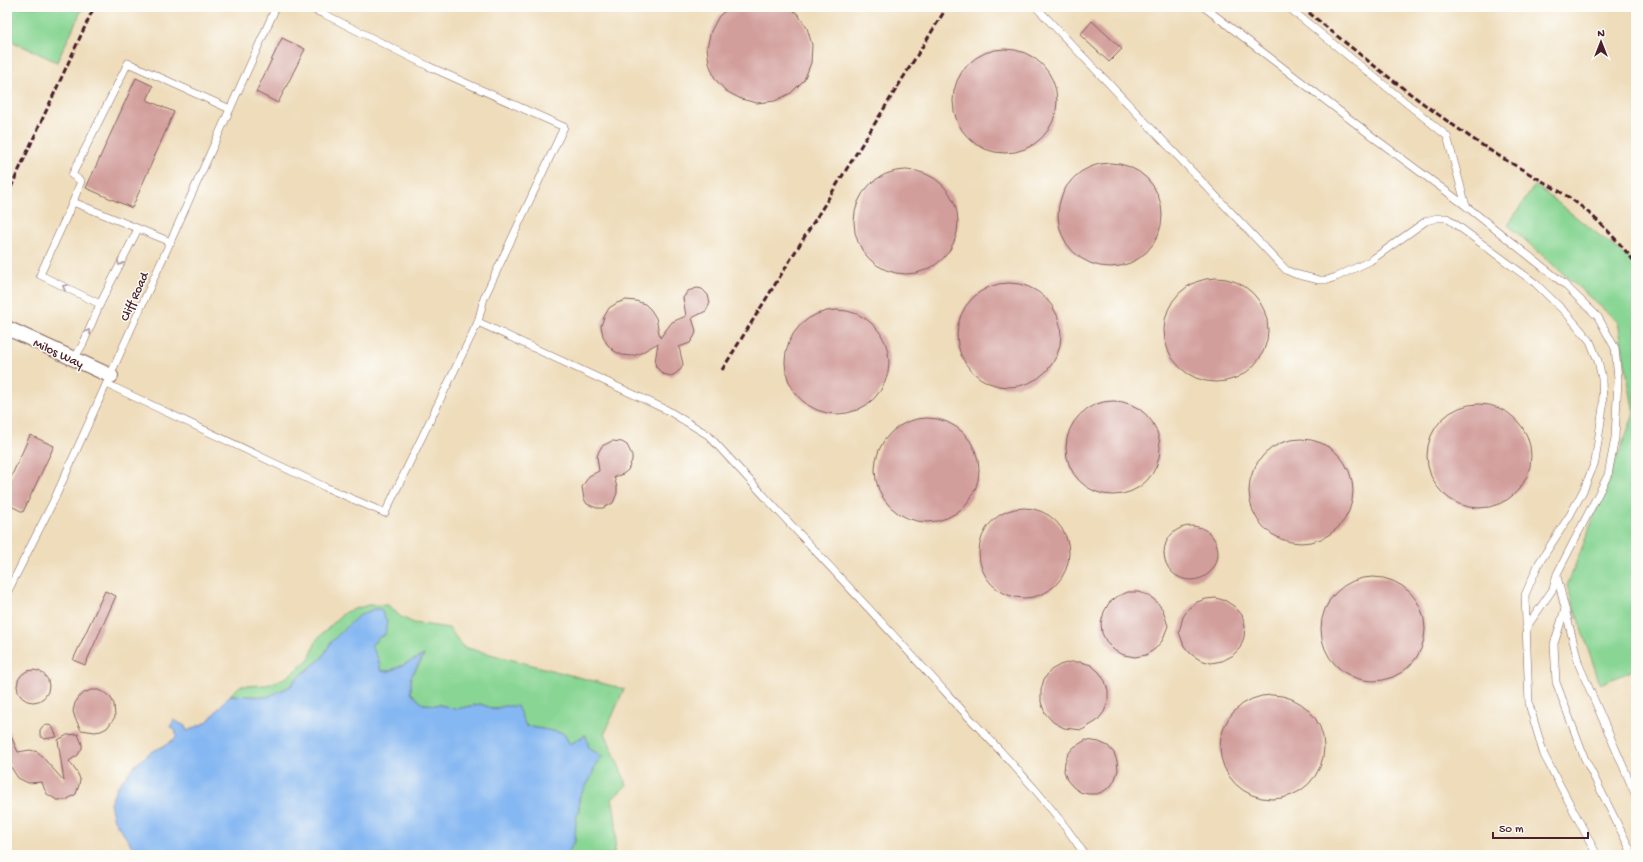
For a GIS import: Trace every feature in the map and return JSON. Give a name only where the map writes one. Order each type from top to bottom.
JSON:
[{"type":"street","name":"Milos Way","points":[[7,328],[74,359],[109,380]]},
{"type":"lane","name":"Cliff Road","points":[[7,593],[54,500],[276,7]]},
{"type":"lane","points":[[109,380],[325,486],[386,513],[478,322],[484,298],[564,127],[428,66],[307,7]]},
{"type":"lane","points":[[1036,7],[1286,270],[1307,278],[1327,280],[1370,261],[1426,221],[1437,218],[1447,218],[1535,283],[1568,315],[1590,341],[1598,361],[1602,379],[1603,407],[1595,462],[1584,489],[1570,515],[1539,563],[1525,595],[1530,704],[1544,755],[1597,855]]},
{"type":"lane","points":[[1204,7],[1466,206],[1563,283],[1598,317],[1615,348],[1618,379],[1615,438],[1608,475],[1557,574],[1553,589],[1526,628]]},
{"type":"lane","points":[[1288,7],[1447,136],[1466,206]]},
{"type":"lane","points":[[100,304],[40,275],[73,202],[80,181],[72,175],[128,63],[230,109]]},
{"type":"lane","points":[[73,202],[171,242]]},
{"type":"lane","points":[[74,359],[83,344],[100,304],[138,229]]},
{"type":"lane","points":[[478,322],[667,410],[708,435],[1022,776],[1069,831],[1085,855]]},
{"type":"lane","points":[[1557,574],[1579,665],[1636,796]]},
{"type":"lane","points":[[1565,609],[1554,644],[1556,682],[1584,757],[1632,855]]},
{"type":"green space","points":[[7,7],[83,7],[57,62],[7,39]]},
{"type":"green space","points":[[1535,185],[1636,264],[1636,669],[1600,684],[1567,586],[1634,414],[1618,322],[1508,225]]},
{"type":"green space","points":[[368,605],[388,605],[401,617],[414,623],[449,628],[463,647],[624,689],[605,733],[627,785],[612,799],[616,827],[614,855],[566,855],[575,841],[576,818],[579,811],[579,798],[592,776],[595,766],[602,756],[589,748],[585,735],[570,744],[563,733],[526,726],[504,706],[494,709],[480,704],[456,709],[440,705],[423,704],[411,693],[411,677],[424,656],[390,671],[381,671],[378,658],[371,646],[379,637],[332,641],[322,658],[295,680],[291,686],[267,697],[230,695],[240,686],[267,685],[287,677],[309,659],[317,639],[345,612]]},
{"type":"water","points":[[373,609],[381,609],[387,621],[385,635],[379,637],[371,646],[378,658],[381,671],[390,671],[424,655],[411,677],[411,693],[423,704],[440,705],[456,709],[480,704],[494,709],[504,706],[517,706],[526,726],[563,733],[570,744],[586,735],[589,748],[602,756],[595,766],[592,776],[579,798],[579,811],[576,818],[575,841],[566,855],[138,855],[114,820],[110,804],[117,787],[135,765],[151,752],[166,745],[177,737],[175,730],[170,727],[174,720],[185,726],[187,731],[207,722],[230,695],[267,697],[291,686],[295,680],[322,658],[332,641],[357,617]]},
{"type":"building","points":[[730,7],[788,7],[797,13],[807,28],[812,45],[811,63],[804,80],[791,93],[775,101],[757,103],[741,99],[726,91],[715,79],[709,63],[707,47],[711,31],[719,16]]},
{"type":"building","points":[[1092,21],[1122,49],[1109,62],[1080,35]]},
{"type":"building","points":[[282,38],[305,49],[278,103],[256,92]]},
{"type":"building","points":[[1005,49],[1025,53],[1042,64],[1053,81],[1057,101],[1053,121],[1042,138],[1025,149],[1005,153],[985,149],[968,138],[957,121],[953,101],[957,81],[968,64],[985,53]]},
{"type":"building","points":[[136,78],[153,86],[147,100],[174,112],[132,208],[86,188]]},
{"type":"building","points":[[1110,163],[1130,167],[1147,178],[1158,195],[1162,215],[1158,235],[1147,252],[1130,263],[1110,267],[1090,263],[1073,252],[1062,235],[1058,215],[1062,195],[1073,178],[1090,167]]},
{"type":"building","points":[[906,170],[926,174],[943,185],[954,202],[958,222],[954,242],[943,259],[926,270],[906,274],[886,270],[869,259],[858,242],[854,222],[858,202],[869,185],[886,174]]},
{"type":"building","points":[[1216,278],[1236,282],[1253,293],[1264,310],[1268,330],[1264,350],[1253,367],[1236,378],[1216,382],[1196,378],[1179,367],[1168,350],[1164,330],[1168,310],[1179,293],[1196,282]]},
{"type":"building","points":[[1009,283],[1029,287],[1046,298],[1057,315],[1061,335],[1057,355],[1046,372],[1029,383],[1009,387],[989,383],[972,372],[961,355],[957,335],[961,315],[972,298],[989,287]]},
{"type":"building","points":[[697,288],[702,289],[708,295],[710,303],[706,311],[692,318],[696,331],[695,335],[690,343],[679,347],[683,364],[681,369],[675,374],[671,376],[663,374],[656,367],[655,362],[658,343],[639,354],[631,356],[622,355],[614,351],[607,344],[603,336],[601,326],[609,308],[617,303],[626,300],[645,304],[656,318],[660,338],[672,322],[686,316],[683,298],[688,291]]},
{"type":"building","points":[[837,310],[857,314],[874,325],[885,342],[889,362],[885,382],[874,399],[857,410],[837,414],[817,410],[800,399],[789,382],[785,362],[789,342],[800,325],[817,314]]},
{"type":"building","points":[[1104,401],[1122,401],[1131,404],[1147,414],[1157,430],[1160,439],[1160,457],[1157,466],[1147,482],[1131,492],[1122,495],[1104,495],[1095,492],[1079,482],[1069,466],[1066,457],[1066,439],[1069,430],[1079,414],[1095,404]]},
{"type":"building","points":[[1479,404],[1499,408],[1516,419],[1527,436],[1531,456],[1527,476],[1516,493],[1499,504],[1479,508],[1459,504],[1442,493],[1431,476],[1427,456],[1431,436],[1442,419],[1459,408]]},
{"type":"building","points":[[927,418],[947,422],[964,433],[975,450],[979,470],[975,490],[964,507],[947,518],[927,522],[907,518],[890,507],[879,490],[875,470],[879,450],[890,433],[907,422]]},
{"type":"building","points":[[30,435],[54,446],[23,512],[7,504],[7,486]]},
{"type":"building","points":[[1301,439],[1321,443],[1338,454],[1349,471],[1353,491],[1349,511],[1338,528],[1321,539],[1301,543],[1281,539],[1264,528],[1253,511],[1249,491],[1253,471],[1264,454],[1281,443]]},
{"type":"building","points":[[612,441],[622,442],[627,445],[632,455],[632,460],[628,470],[623,474],[614,477],[617,493],[613,503],[603,508],[597,508],[587,504],[584,499],[582,487],[589,476],[599,471],[597,457],[602,446]]},
{"type":"building","points":[[1024,508],[1041,511],[1056,521],[1066,536],[1069,553],[1066,570],[1056,585],[1041,595],[1024,598],[1007,595],[992,585],[982,570],[979,553],[982,536],[992,521],[1007,511]]},
{"type":"building","points":[[1186,526],[1196,526],[1206,530],[1214,538],[1218,548],[1218,558],[1214,568],[1206,576],[1196,580],[1186,580],[1176,576],[1168,568],[1164,558],[1164,548],[1168,538],[1176,530]]},
{"type":"building","points":[[1373,577],[1393,581],[1410,592],[1421,609],[1425,629],[1421,649],[1410,666],[1393,677],[1373,681],[1353,677],[1336,666],[1325,649],[1321,629],[1325,609],[1336,592],[1353,581]]},
{"type":"building","points":[[105,591],[116,596],[85,665],[73,660]]},
{"type":"building","points":[[1128,592],[1138,592],[1148,595],[1157,602],[1163,610],[1168,626],[1162,641],[1155,649],[1146,655],[1135,657],[1124,655],[1115,651],[1107,643],[1102,633],[1101,623],[1104,612],[1109,603],[1118,596]]},
{"type":"building","points":[[1216,598],[1226,601],[1235,607],[1242,615],[1245,626],[1244,637],[1240,648],[1232,656],[1222,661],[1211,663],[1200,660],[1191,654],[1184,646],[1179,632],[1183,617],[1189,608],[1197,602]]},
{"type":"building","points":[[1070,662],[1081,662],[1091,665],[1099,672],[1105,681],[1108,691],[1108,702],[1104,712],[1097,721],[1082,730],[1064,728],[1053,722],[1045,713],[1041,702],[1041,690],[1044,679],[1051,670]]},
{"type":"building","points":[[33,670],[42,673],[46,677],[49,686],[46,695],[42,699],[33,702],[24,699],[20,695],[17,686],[20,677],[24,673]]},
{"type":"building","points":[[91,690],[98,690],[105,693],[111,698],[114,704],[115,717],[107,728],[101,731],[95,732],[81,730],[73,711],[75,703],[79,697]]},
{"type":"building","points":[[1272,695],[1292,699],[1309,710],[1320,727],[1324,747],[1320,767],[1309,784],[1292,795],[1272,799],[1252,795],[1235,784],[1224,767],[1220,747],[1224,727],[1235,710],[1252,699]]},
{"type":"building","points":[[43,726],[52,726],[57,737],[43,739],[40,735],[40,730]]},
{"type":"building","points":[[7,727],[18,752],[30,750],[38,752],[64,781],[58,740],[67,735],[78,734],[82,748],[78,755],[69,761],[80,779],[76,794],[66,800],[57,800],[47,794],[42,782],[28,783],[18,778],[7,761]]},
{"type":"building","points":[[1086,740],[1099,742],[1108,746],[1114,753],[1117,761],[1118,770],[1111,786],[1097,794],[1080,792],[1067,780],[1064,771],[1068,754],[1074,747]]},
{"type":"railway","points":[[7,196],[94,7]]},
{"type":"railway","points":[[722,370],[947,7]]},
{"type":"railway","points":[[1302,7],[1435,112],[1493,152],[1570,198],[1605,228],[1636,264]]}]
